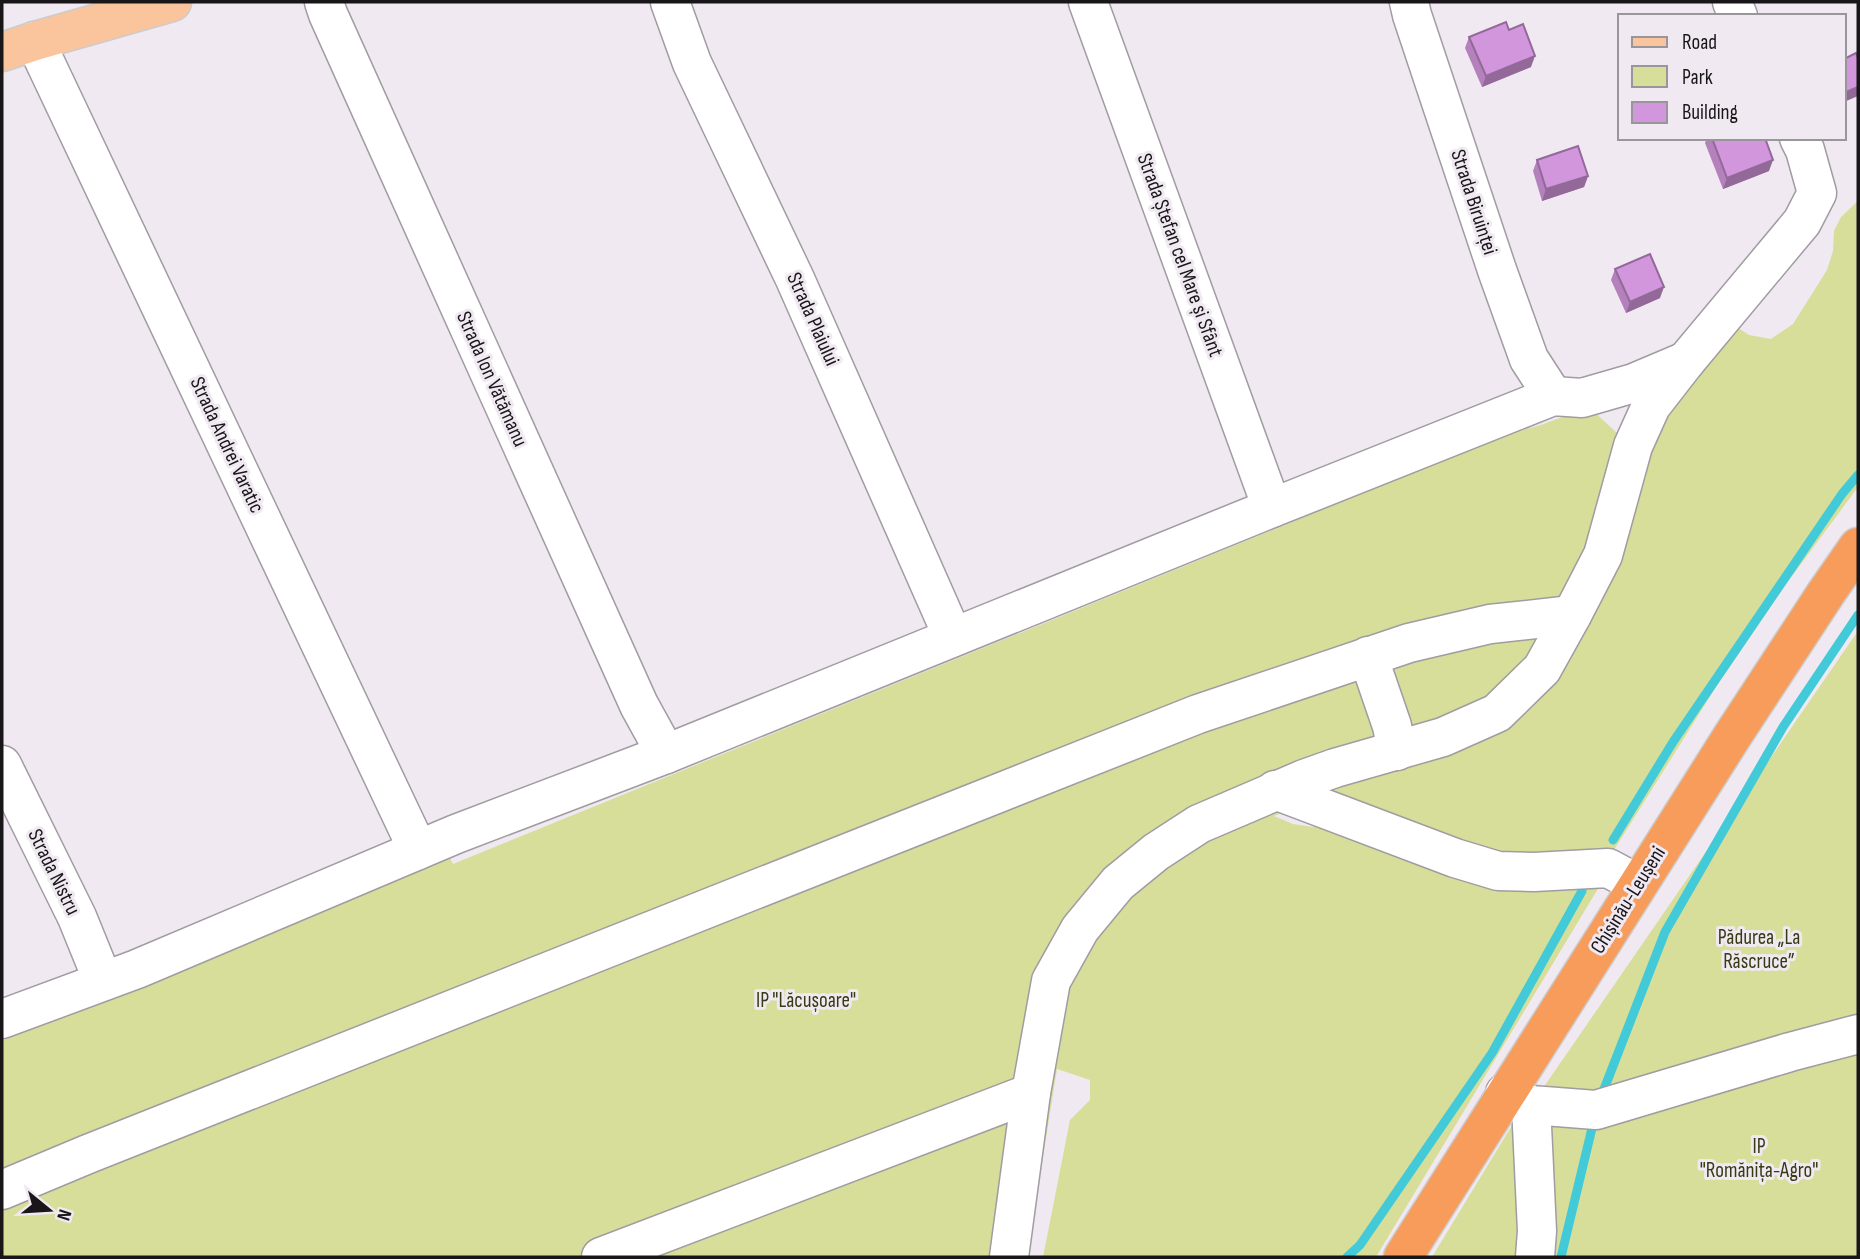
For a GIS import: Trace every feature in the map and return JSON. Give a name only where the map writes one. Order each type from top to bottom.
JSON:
[{"type":"highway","name":"Chișinău-Leușeni","points":[[1403,1257],[1518,1099],[1638,884],[1858,547]]},
{"type":"main road","points":[[18,46],[172,2]]},
{"type":"street","name":"Strada Ion Vătămanu","points":[[324,2],[639,705],[666,754]]},
{"type":"street","name":"Strada Plaiului","points":[[670,2],[692,63],[796,279],[953,637]]},
{"type":"street","name":"Strada Ștefan cel Mare și Sfânt","points":[[1088,2],[1272,508]]},
{"type":"street","name":"Strada Biruinței","points":[[1409,2],[1529,359],[1553,396]]},
{"type":"street","name":"Strada Andrei Varatic","points":[[18,46],[418,850]]},
{"type":"street","points":[[1009,1257],[1031,1093],[1051,981],[1080,929],[1118,883],[1156,852],[1199,824],[1275,790],[1335,768],[1443,737],[1497,713],[1542,669],[1603,555],[1633,446],[1651,406],[1802,222],[1817,193],[1800,140]]},
{"type":"street","points":[[2,1019],[137,969],[456,834],[666,754],[1553,396],[1582,398],[1634,383],[1686,361]]},
{"type":"street","points":[[1599,393],[1624,412],[1633,446]]},
{"type":"street","points":[[2,1190],[1198,714],[1409,643],[1490,624],[1572,615]]},
{"type":"street","points":[[1368,656],[1392,726],[1397,751]]},
{"type":"street","name":"Strada Nistru","points":[[2,765],[77,917],[103,981]]},
{"type":"street","points":[[1275,790],[1455,858],[1498,871],[1608,868],[1638,884]]},
{"type":"street","points":[[1535,1257],[1537,1231],[1518,1099],[1596,1110],[1858,1034]]},
{"type":"street","points":[[601,1257],[1031,1093]]},
{"type":"green space","name":"IP \"Lăcușoare\"","points":[[1858,201],[1858,487],[1784,587],[1716,687],[1614,850],[1501,858],[1334,792],[1274,816],[1293,824],[1313,827],[1324,822],[1602,882],[1376,1257],[1043,1257],[1070,1120],[1090,1100],[1090,1080],[1057,1069],[1027,1257],[2,1257],[2,1041],[438,862],[450,858],[453,864],[1290,523],[1466,445],[1541,425],[1589,407],[1617,433],[1634,475],[1639,444],[1731,323],[1749,335],[1771,339],[1793,324],[1827,270],[1833,251],[1834,231],[1841,217]]},
{"type":"green space","points":[[1858,631],[1858,1257],[1432,1257],[1514,1122],[1541,1091]]},
{"type":"building","points":[[1506,22],[1509,30],[1523,24],[1535,56],[1486,76],[1469,37]]},
{"type":"building","points":[[1856,53],[1858,87],[1846,92],[1846,58]]},
{"type":"building","points":[[1713,140],[1766,140],[1773,160],[1727,178]]},
{"type":"building","points":[[1578,146],[1588,176],[1546,189],[1537,160]]},
{"type":"building","points":[[1650,254],[1664,287],[1630,302],[1615,269]]},
{"type":"waterway","points":[[1613,840],[1673,742],[1842,494],[1858,475]]},
{"type":"waterway","points":[[1601,1097],[1665,932],[1783,727],[1858,615]]},
{"type":"waterway","points":[[1347,1257],[1360,1245],[1492,1053],[1582,891]]},
{"type":"waterway","points":[[1561,1257],[1594,1120]]},
{"type":"park label","name":"Pădurea „La Răscruce”","points":[[1759,949]]},
{"type":"park label","name":"IP \"Romănița-Agro\"","points":[[1759,1158]]}]
